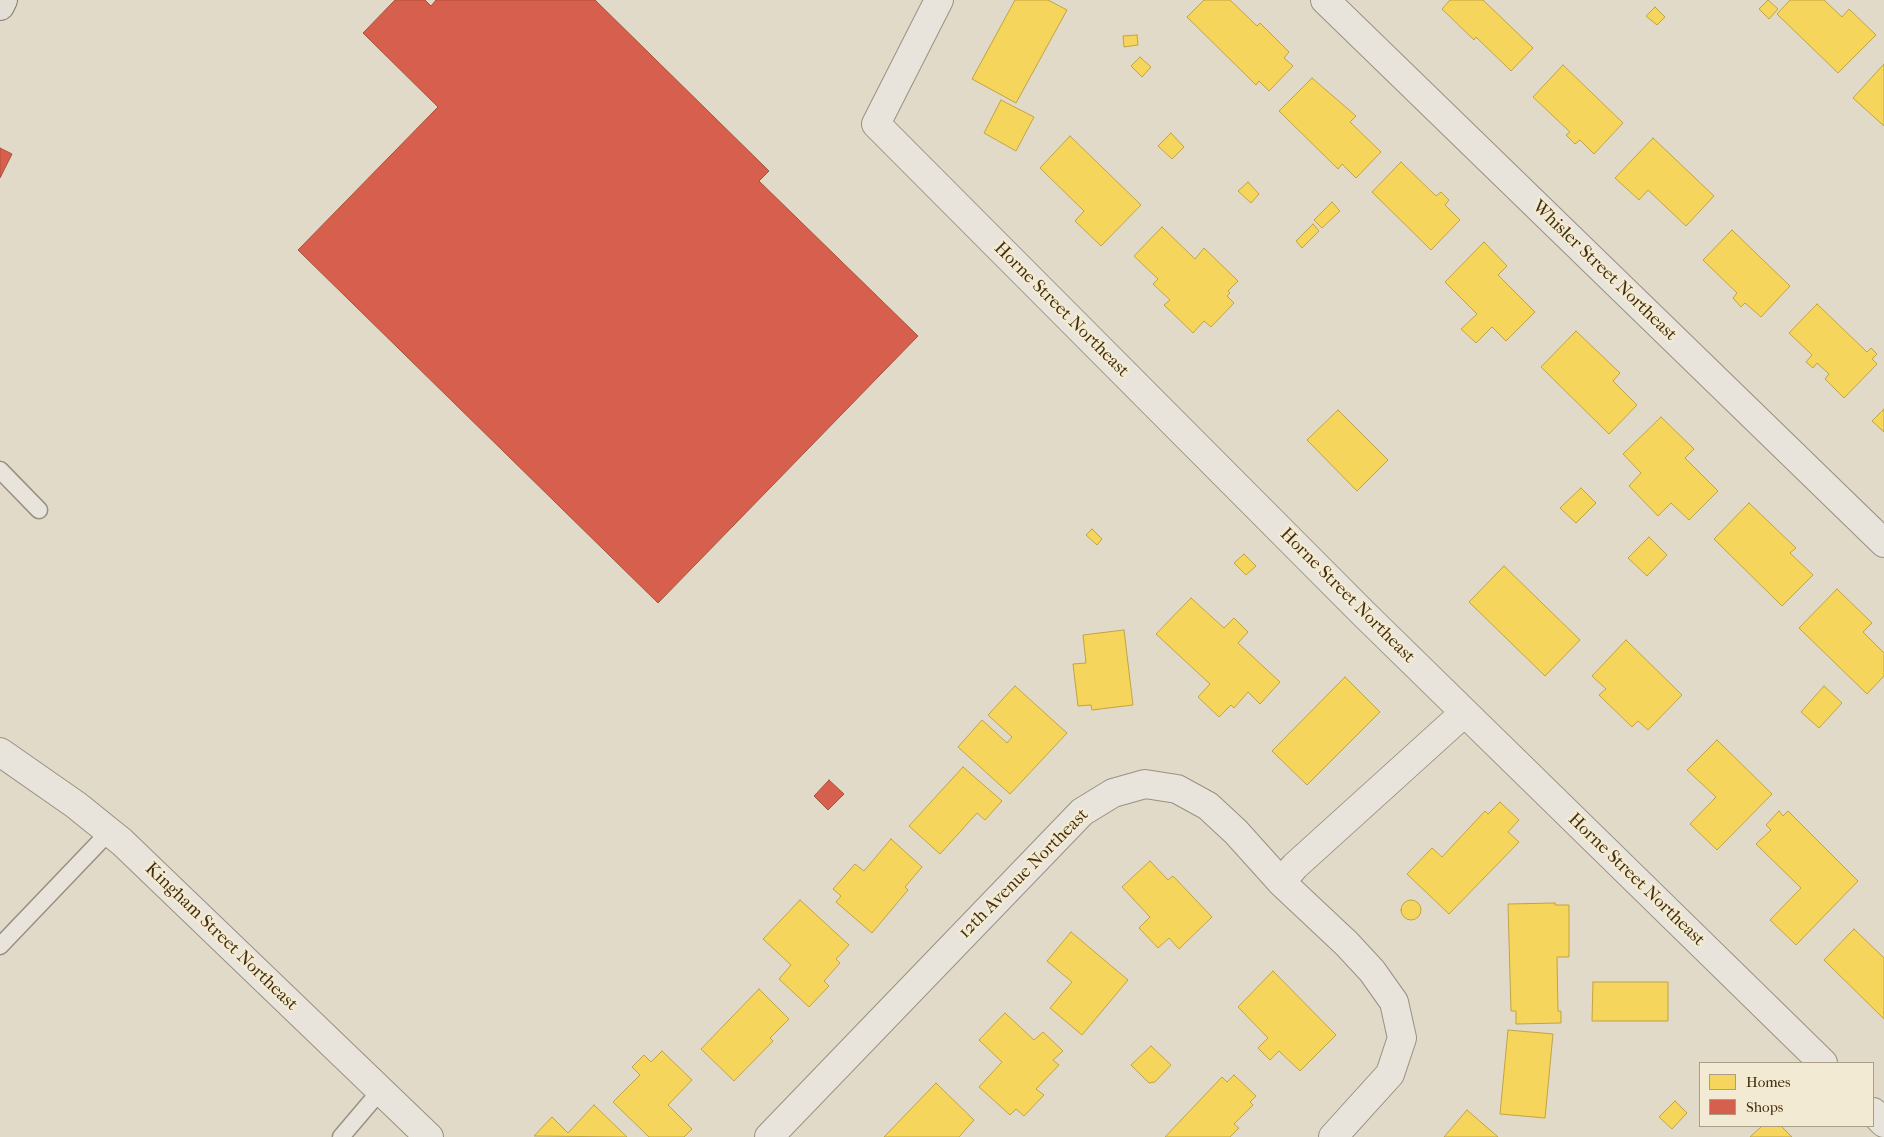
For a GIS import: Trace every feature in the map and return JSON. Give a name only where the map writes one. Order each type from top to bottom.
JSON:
[{"type":"main road","points":[[0,6],[3,0]]},
{"type":"street","name":"Horne Street Northeast","points":[[939,0],[876,124],[1464,712],[1822,1062]]},
{"type":"street","name":"Whisler Street Northeast","points":[[1324,0],[1884,543]]},
{"type":"street","points":[[1281,882],[1295,866],[1464,712]]},
{"type":"street","name":"Kingham Street Northeast","points":[[0,752],[76,806],[122,842],[429,1137]]},
{"type":"street","name":"12th Avenue Northeast","points":[[769,1137],[1082,812],[1113,793],[1145,784],[1177,789],[1208,806],[1236,832],[1281,882],[1372,971],[1394,1002],[1402,1038],[1390,1074],[1334,1137]]},
{"type":"street","points":[[1874,1113],[1884,1123]]},
{"type":"lane","points":[[0,470],[40,510]]},
{"type":"lane","points":[[0,946],[109,832]]},
{"type":"lane","points":[[341,1137],[381,1090]]},
{"type":"building: Homes","points":[[1015,0],[1048,0],[1067,10],[1016,103],[972,79]]},
{"type":"building: Homes","points":[[1204,0],[1230,0],[1257,26],[1260,23],[1289,52],[1284,58],[1293,66],[1269,91],[1259,81],[1256,85],[1187,17]]},
{"type":"building: Homes","points":[[1450,0],[1483,0],[1533,48],[1511,71],[1476,37],[1474,40],[1442,9]]},
{"type":"building: Homes","points":[[1768,0],[1778,9],[1769,19],[1759,9]]},
{"type":"building: Homes","points":[[1790,0],[1824,0],[1842,17],[1849,9],[1876,35],[1838,73],[1777,14]]},
{"type":"building: Homes","points":[[1655,7],[1665,17],[1657,25],[1646,16]]},
{"type":"building: Homes","points":[[1137,35],[1138,45],[1124,47],[1123,36]]},
{"type":"building: Homes","points":[[1140,57],[1151,67],[1142,77],[1131,66]]},
{"type":"building: Homes","points":[[1884,64],[1884,126],[1853,98]]},
{"type":"building: Homes","points":[[1563,65],[1623,123],[1594,154],[1580,140],[1575,144],[1566,135],[1570,132],[1533,97]]},
{"type":"building: Homes","points":[[1312,78],[1356,116],[1350,122],[1381,152],[1356,178],[1342,164],[1338,169],[1279,111]]},
{"type":"building: Homes","points":[[1001,100],[1034,117],[1016,151],[984,133]]},
{"type":"building: Homes","points":[[1171,133],[1184,147],[1172,159],[1158,146]]},
{"type":"building: Homes","points":[[1070,136],[1141,205],[1101,246],[1075,221],[1084,211],[1040,168]]},
{"type":"building: Homes","points":[[1653,138],[1714,196],[1686,226],[1648,190],[1639,200],[1615,178]]},
{"type":"building: Homes","points":[[1401,162],[1436,196],[1441,192],[1449,200],[1445,205],[1460,220],[1431,250],[1372,192]]},
{"type":"building: Homes","points":[[1248,182],[1259,194],[1251,203],[1238,191]]},
{"type":"building: Homes","points":[[1332,202],[1340,211],[1322,228],[1314,220]]},
{"type":"building: Homes","points":[[1313,224],[1319,231],[1302,248],[1296,241]]},
{"type":"building: Homes","points":[[1162,227],[1195,259],[1204,248],[1238,281],[1228,291],[1230,293],[1227,296],[1234,303],[1211,327],[1204,321],[1193,333],[1164,305],[1170,300],[1153,284],[1158,279],[1134,256]]},
{"type":"building: Homes","points":[[1732,230],[1790,286],[1761,317],[1745,303],[1741,307],[1733,298],[1737,293],[1703,260]]},
{"type":"building: Homes","points":[[1484,242],[1507,266],[1498,275],[1535,312],[1506,341],[1492,327],[1476,343],[1461,329],[1477,314],[1445,282]]},
{"type":"building: Homes","points":[[1817,304],[1867,352],[1871,348],[1877,354],[1872,359],[1877,364],[1844,398],[1825,379],[1829,374],[1817,363],[1813,368],[1806,362],[1812,355],[1789,333]]},
{"type":"building: Homes","points":[[1576,331],[1620,373],[1613,381],[1637,405],[1609,434],[1541,367]]},
{"type":"building: Homes","points":[[1884,409],[1884,432],[1872,421]]},
{"type":"building: Homes","points":[[1338,410],[1388,460],[1357,491],[1307,440]]},
{"type":"building: Homes","points":[[1661,417],[1694,449],[1685,458],[1718,491],[1689,520],[1671,503],[1658,516],[1629,486],[1641,473],[1623,454]]},
{"type":"building: Homes","points":[[1581,488],[1596,503],[1576,523],[1560,508]]},
{"type":"building: Homes","points":[[1749,503],[1796,548],[1790,553],[1813,575],[1782,606],[1714,539]]},
{"type":"building: Homes","points":[[1092,529],[1102,539],[1097,545],[1086,535]]},
{"type":"building: Homes","points":[[1649,537],[1667,555],[1647,576],[1628,558]]},
{"type":"building: Homes","points":[[1244,554],[1256,566],[1246,575],[1234,563]]},
{"type":"building: Homes","points":[[1504,566],[1580,640],[1545,676],[1469,602]]},
{"type":"building: Homes","points":[[1837,589],[1872,623],[1863,632],[1884,653],[1884,676],[1867,694],[1799,628]]},
{"type":"building: Homes","points":[[1191,598],[1224,628],[1234,618],[1248,632],[1238,643],[1280,682],[1260,704],[1248,692],[1234,708],[1231,705],[1219,717],[1198,697],[1210,684],[1156,634]]},
{"type":"building: Homes","points":[[1124,630],[1133,705],[1092,710],[1091,705],[1078,706],[1073,664],[1086,663],[1083,635]]},
{"type":"building: Homes","points":[[1626,640],[1682,695],[1648,730],[1638,721],[1632,727],[1599,695],[1606,689],[1592,676]]},
{"type":"building: Homes","points":[[1345,677],[1380,712],[1307,785],[1272,751]]},
{"type":"building: Homes","points":[[1015,686],[1067,733],[1010,794],[958,747],[982,720],[1007,743],[1012,737],[988,715]]},
{"type":"building: Homes","points":[[1824,686],[1842,703],[1819,728],[1801,712]]},
{"type":"building: Homes","points":[[1717,740],[1772,794],[1717,850],[1690,824],[1716,797],[1687,770]]},
{"type":"building: Homes","points":[[963,767],[1002,801],[985,820],[977,813],[940,854],[909,826]]},
{"type":"building: Homes","points":[[1500,802],[1519,820],[1508,832],[1519,842],[1449,914],[1407,874],[1432,848],[1442,857],[1485,811],[1488,814]]},
{"type":"building: Homes","points":[[1779,811],[1783,816],[1788,811],[1858,881],[1796,945],[1770,920],[1801,888],[1756,844],[1771,830],[1766,825]]},
{"type":"building: Homes","points":[[891,839],[922,867],[905,887],[908,890],[872,933],[836,902],[841,896],[833,889],[855,864],[864,871]]},
{"type":"building: Homes","points":[[1150,861],[1168,880],[1173,876],[1212,917],[1179,949],[1169,938],[1158,948],[1139,928],[1150,917],[1122,887]]},
{"type":"building: Homes","points":[[800,900],[849,945],[836,959],[840,963],[824,981],[829,986],[809,1007],[779,979],[791,965],[763,939]]},
{"type":"building: Homes","points":[[1411,900],[1418,903],[1421,910],[1418,917],[1411,920],[1404,917],[1401,910],[1404,903]]},
{"type":"building: Homes","points":[[1555,903],[1555,905],[1569,905],[1569,957],[1557,957],[1558,1011],[1561,1011],[1561,1023],[1516,1024],[1516,1011],[1511,1011],[1508,904]]},
{"type":"building: Homes","points":[[1854,929],[1884,958],[1884,1019],[1824,960]]},
{"type":"building: Homes","points":[[1071,932],[1128,980],[1082,1035],[1050,1008],[1072,982],[1047,961]]},
{"type":"building: Homes","points":[[1273,971],[1336,1035],[1300,1071],[1279,1051],[1270,1060],[1258,1048],[1268,1038],[1238,1007]]},
{"type":"building: Homes","points":[[1593,982],[1668,982],[1668,1021],[1592,1021]]},
{"type":"building: Homes","points":[[759,989],[789,1019],[770,1038],[773,1041],[734,1081],[701,1049]]},
{"type":"building: Homes","points":[[1005,1013],[1034,1040],[1043,1032],[1063,1051],[1053,1060],[1059,1065],[1036,1089],[1044,1095],[1024,1116],[1016,1109],[1010,1115],[979,1087],[1002,1062],[979,1040]]},
{"type":"building: Homes","points":[[1508,1030],[1553,1034],[1545,1118],[1500,1114]]},
{"type":"building: Homes","points":[[1151,1046],[1171,1065],[1155,1082],[1149,1083],[1131,1065]]},
{"type":"building: Homes","points":[[662,1051],[692,1080],[668,1105],[692,1129],[684,1137],[649,1137],[613,1102],[640,1075],[632,1067],[644,1055],[651,1062]]},
{"type":"building: Homes","points":[[1234,1075],[1256,1096],[1250,1102],[1253,1105],[1234,1124],[1239,1128],[1230,1137],[1165,1137],[1222,1077],[1227,1082]]},
{"type":"building: Homes","points":[[936,1083],[974,1120],[959,1137],[884,1137]]},
{"type":"building: Homes","points":[[1675,1101],[1687,1113],[1672,1129],[1659,1117]]},
{"type":"building: Homes","points":[[594,1105],[627,1137],[534,1136],[552,1117],[568,1133]]},
{"type":"building: Homes","points":[[1467,1110],[1498,1137],[1444,1137]]},
{"type":"building: Homes","points":[[1761,1127],[1782,1127],[1792,1137],[1750,1137]]},
{"type":"building: Shops","points":[[395,0],[425,0],[431,6],[436,0],[595,0],[769,171],[759,181],[918,336],[658,603],[298,250],[438,107],[363,33]]},
{"type":"building: Shops","points":[[0,148],[12,154],[0,178]]},
{"type":"building: Shops","points":[[829,780],[844,794],[828,810],[814,796]]}]
